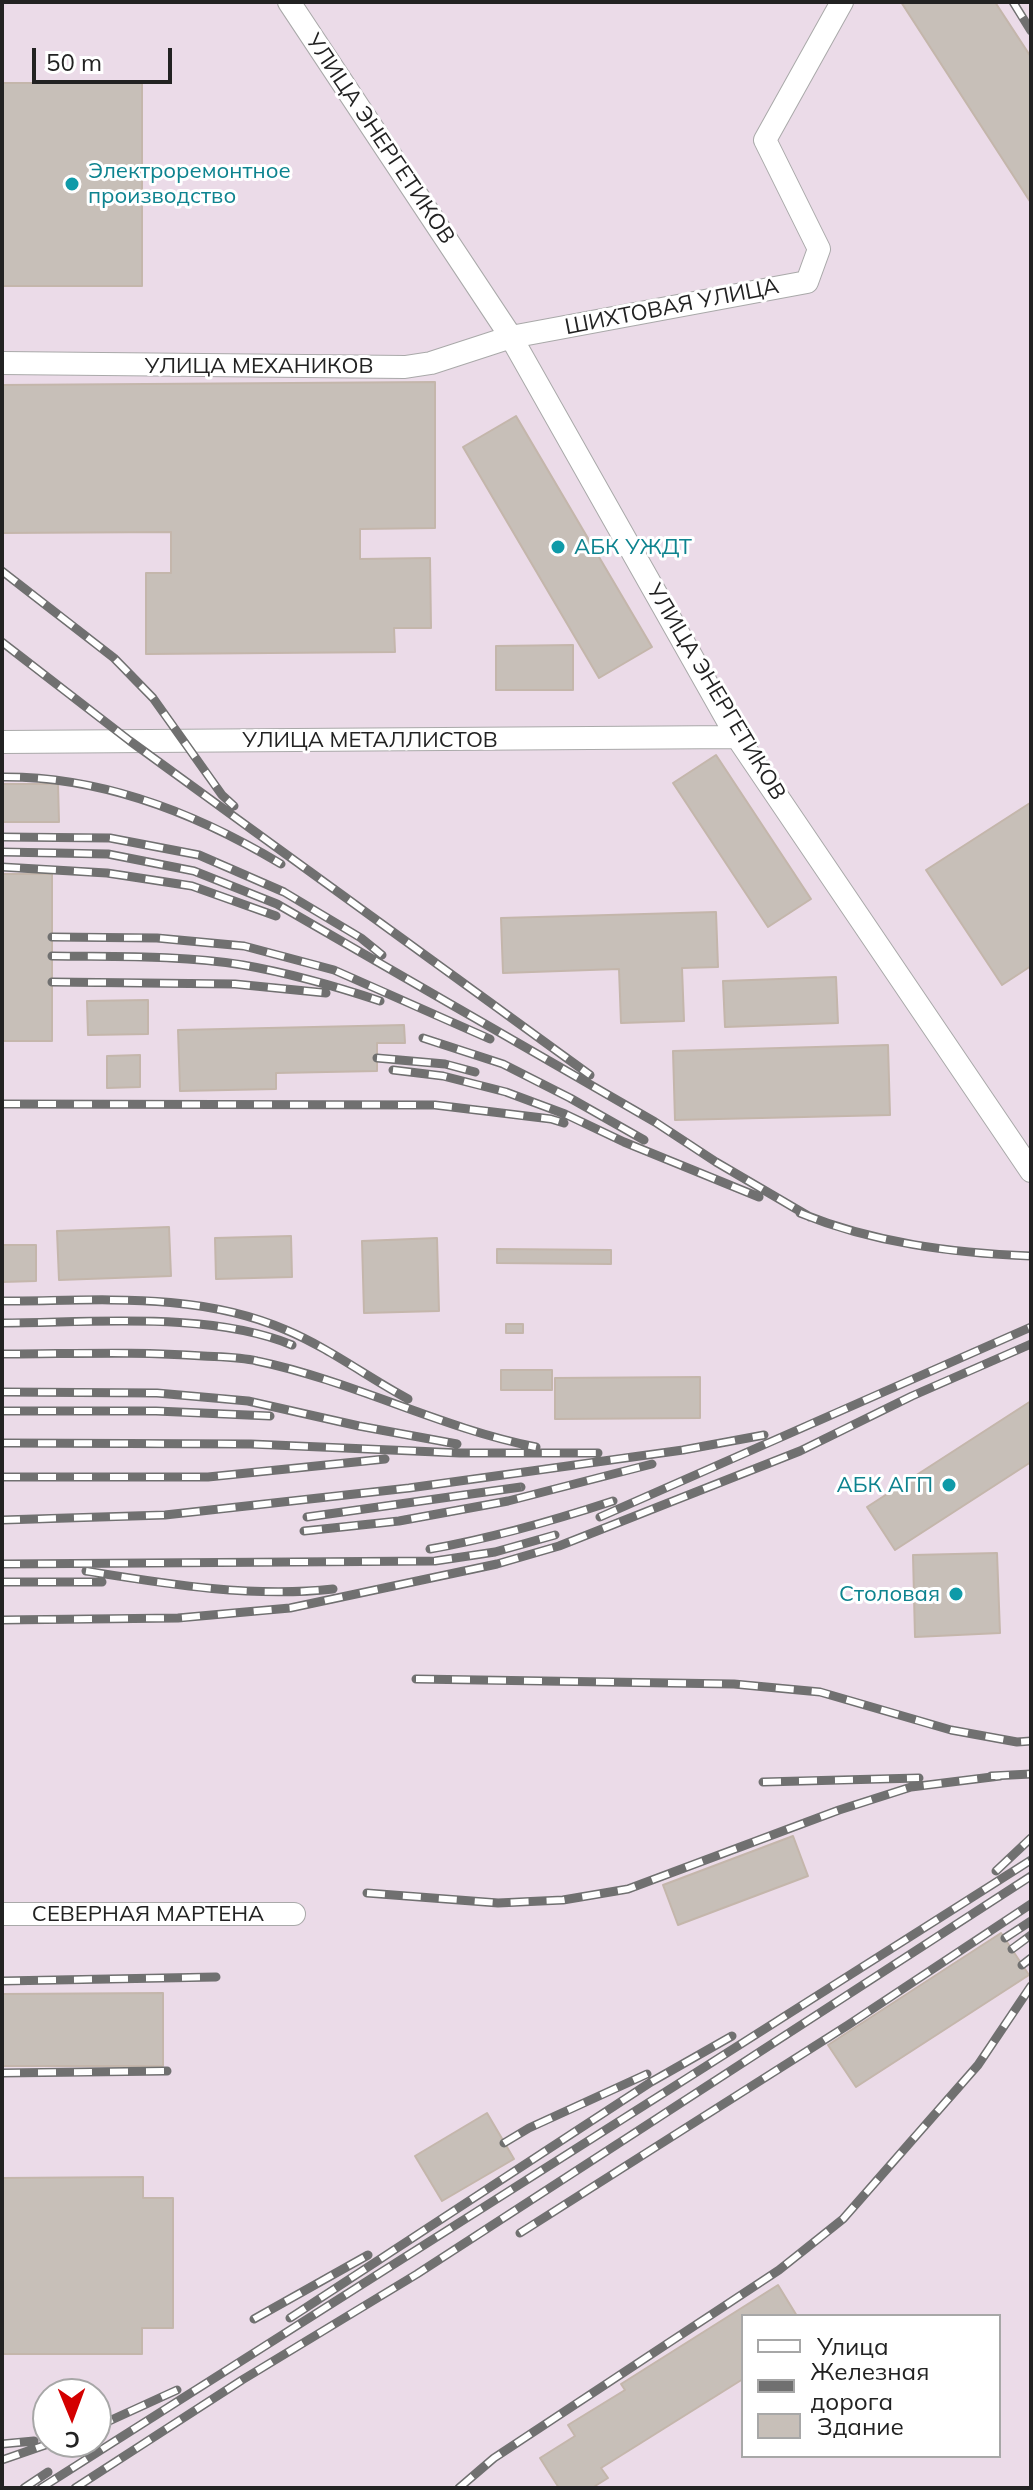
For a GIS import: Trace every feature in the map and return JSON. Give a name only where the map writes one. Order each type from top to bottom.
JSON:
[{"type":"street","name":"УЛИЦА ЭНЕРГЕТИКОВ","points":[[289,2],[511,337],[737,737],[1031,1171]]},
{"type":"street","name":"ШИХТОВАЯ УЛИЦА","points":[[511,337],[807,282],[819,249],[765,140],[842,2]]},
{"type":"street","name":"УЛИЦА МЕХАНИКОВ","points":[[2,363],[405,367],[431,363],[511,337]]},
{"type":"street","name":"УЛИЦА МЕТАЛЛИСТОВ","points":[[2,742],[737,737]]},
{"type":"street","name":"СЕВЕРНАЯ МАРТЕНА","points":[[2,1914],[294,1914]]},
{"type":"shaded area","points":[[2,2],[1031,2],[1031,2488],[2,2488]]},
{"type":"building","points":[[901,2],[995,2],[1031,57],[1031,203]]},
{"type":"building","name":"Электроремонтное производство","points":[[2,83],[142,83],[142,286],[2,286]]},
{"type":"building","points":[[435,382],[435,528],[360,529],[360,559],[430,558],[431,628],[394,628],[395,652],[146,654],[146,573],[171,573],[171,532],[2,533],[2,385]]},
{"type":"building","name":"АБК УЖДТ","points":[[516,416],[652,647],[599,678],[463,447]]},
{"type":"building","points":[[573,645],[573,690],[496,690],[496,646]]},
{"type":"building","points":[[716,755],[811,899],[768,927],[673,783]]},
{"type":"building","points":[[2,784],[58,784],[59,822],[2,822]]},
{"type":"building","points":[[1030,803],[1031,966],[1002,985],[926,870]]},
{"type":"building","points":[[2,874],[52,874],[52,1041],[2,1041]]},
{"type":"building","points":[[716,912],[718,967],[682,968],[684,1021],[621,1023],[619,969],[503,973],[501,918]]},
{"type":"building","points":[[836,977],[838,1023],[725,1027],[723,981]]},
{"type":"building","points":[[148,1000],[148,1034],[88,1035],[87,1001]]},
{"type":"building","points":[[404,1025],[405,1043],[377,1043],[377,1071],[276,1073],[276,1089],[180,1091],[178,1030]]},
{"type":"building","points":[[888,1045],[890,1115],[675,1120],[673,1051]]},
{"type":"building","points":[[140,1055],[140,1087],[107,1088],[107,1056]]},
{"type":"building","points":[[169,1227],[171,1276],[59,1280],[57,1231]]},
{"type":"building","points":[[291,1236],[292,1277],[216,1279],[215,1238]]},
{"type":"building","points":[[437,1238],[439,1311],[364,1313],[362,1241]]},
{"type":"building","points":[[2,1245],[36,1245],[36,1281],[2,1282]]},
{"type":"building","points":[[497,1249],[611,1250],[611,1264],[497,1263]]},
{"type":"building","points":[[506,1324],[523,1324],[523,1333],[506,1333]]},
{"type":"building","points":[[501,1370],[552,1370],[552,1390],[501,1390]]},
{"type":"building","points":[[700,1377],[700,1418],[555,1419],[555,1378]]},
{"type":"building","name":"АБК АГП","points":[[1031,1401],[1031,1462],[895,1550],[867,1507]]},
{"type":"building","name":"Столовая","points":[[997,1553],[1000,1633],[915,1637],[913,1555]]},
{"type":"building","points":[[793,1836],[808,1876],[678,1925],[663,1885]]},
{"type":"building","points":[[1001,1933],[1029,1975],[856,2087],[828,2045]]},
{"type":"building","points":[[163,1993],[163,2066],[2,2066],[2,1994]]},
{"type":"building","points":[[487,2113],[514,2159],[442,2201],[415,2156]]},
{"type":"building","points":[[143,2177],[143,2198],[173,2198],[173,2328],[142,2328],[142,2354],[2,2354],[2,2178]]},
{"type":"building","points":[[778,2285],[796,2314],[741,2314],[741,2380],[601,2468],[608,2478],[592,2488],[559,2488],[540,2458],[575,2436],[568,2425],[625,2390],[621,2384]]},
{"type":"railway","points":[[1013,2],[1031,31]]},
{"type":"railway","points":[[2,571],[114,658],[153,698],[222,795],[234,806]]},
{"type":"railway","points":[[2,642],[130,741],[590,1075]]},
{"type":"railway","points":[[2,777],[76,783],[147,801],[216,829],[281,864]]},
{"type":"railway","points":[[2,837],[110,838],[199,855],[284,892],[361,938],[382,955]]},
{"type":"railway","points":[[2,852],[108,854],[194,871],[277,904],[655,1122],[810,1217]]},
{"type":"railway","points":[[2,867],[107,873],[192,886],[276,916]]},
{"type":"railway","points":[[52,937],[157,938],[244,946],[334,970],[490,1039]]},
{"type":"railway","points":[[52,956],[171,958],[243,965],[312,980],[380,1001]]},
{"type":"railway","points":[[52,982],[235,984],[326,993]]},
{"type":"railway","points":[[423,1038],[503,1064],[644,1140]]},
{"type":"railway","points":[[377,1058],[445,1064],[475,1072]]},
{"type":"railway","points":[[393,1070],[443,1076],[506,1092],[759,1197]]},
{"type":"railway","points":[[2,1104],[435,1105],[564,1123]]},
{"type":"railway","points":[[800,1213],[856,1232],[914,1245],[1031,1256]]},
{"type":"railway","points":[[2,1301],[146,1301],[217,1309],[252,1318],[302,1337],[408,1399]]},
{"type":"railway","points":[[2,1323],[187,1323],[260,1334],[292,1345]]},
{"type":"railway","points":[[600,1517],[1031,1327]]},
{"type":"railway","points":[[2,1620],[178,1618],[290,1608],[497,1564],[559,1546],[800,1451],[912,1396],[1031,1344]]},
{"type":"railway","points":[[2,1354],[153,1354],[251,1360],[328,1380],[465,1428],[536,1447]]},
{"type":"railway","points":[[2,1392],[157,1393],[248,1401],[457,1444]]},
{"type":"railway","points":[[2,1411],[156,1411],[270,1416]]},
{"type":"railway","points":[[2,1520],[165,1515],[409,1488],[683,1450],[764,1435]]},
{"type":"railway","points":[[2,1443],[251,1444],[460,1453],[598,1453]]},
{"type":"railway","points":[[2,1477],[208,1477],[385,1459]]},
{"type":"railway","points":[[304,1531],[399,1521],[508,1501],[652,1464]]},
{"type":"railway","points":[[307,1517],[521,1487]]},
{"type":"railway","points":[[430,1549],[477,1540],[613,1501]]},
{"type":"railway","points":[[2,1564],[435,1561],[495,1552],[555,1535]]},
{"type":"railway","points":[[86,1571],[240,1591],[333,1589]]},
{"type":"railway","points":[[2,1582],[102,1582]]},
{"type":"railway","points":[[416,1679],[734,1684],[820,1692],[951,1730],[1017,1742],[1031,1741]]},
{"type":"railway","points":[[991,1776],[1031,1774]]},
{"type":"railway","points":[[367,1893],[498,1903],[563,1900],[628,1889],[839,1810],[911,1787],[1000,1776]]},
{"type":"railway","points":[[763,1782],[919,1778]]},
{"type":"railway","points":[[996,1871],[1031,1838]]},
{"type":"railway","points":[[41,2488],[1031,1860]]},
{"type":"railway","points":[[75,2488],[242,2380],[417,2274],[1031,1876]]},
{"type":"railway","points":[[520,2233],[848,2025],[1031,1904]]},
{"type":"railway","points":[[1005,1938],[1031,1921]]},
{"type":"railway","points":[[1012,1949],[1031,1935]]},
{"type":"railway","points":[[1022,1965],[1031,1958]]},
{"type":"railway","points":[[2,1981],[216,1977]]},
{"type":"railway","points":[[459,2488],[494,2458],[779,2270],[843,2219],[978,2065],[1031,1986]]},
{"type":"railway","points":[[290,2318],[651,2082],[732,2036]]},
{"type":"railway","points":[[2,2073],[167,2071]]},
{"type":"railway","points":[[504,2143],[529,2128],[647,2074]]},
{"type":"railway","points":[[254,2319],[368,2255]]},
{"type":"railway","points":[[112,2420],[177,2390]]},
{"type":"railway","points":[[2,2444],[32,2441]]},
{"type":"railway","points":[[2,2460],[32,2450]]},
{"type":"railway","points":[[24,2488],[48,2472]]},
{"type":"place","name":"Электроремонтное производство","points":[[72,184]]},
{"type":"place","name":"АБК УЖДТ","points":[[558,547]]},
{"type":"place","name":"АБК АГП","points":[[949,1485]]},
{"type":"place","name":"Столовая","points":[[956,1594]]}]
